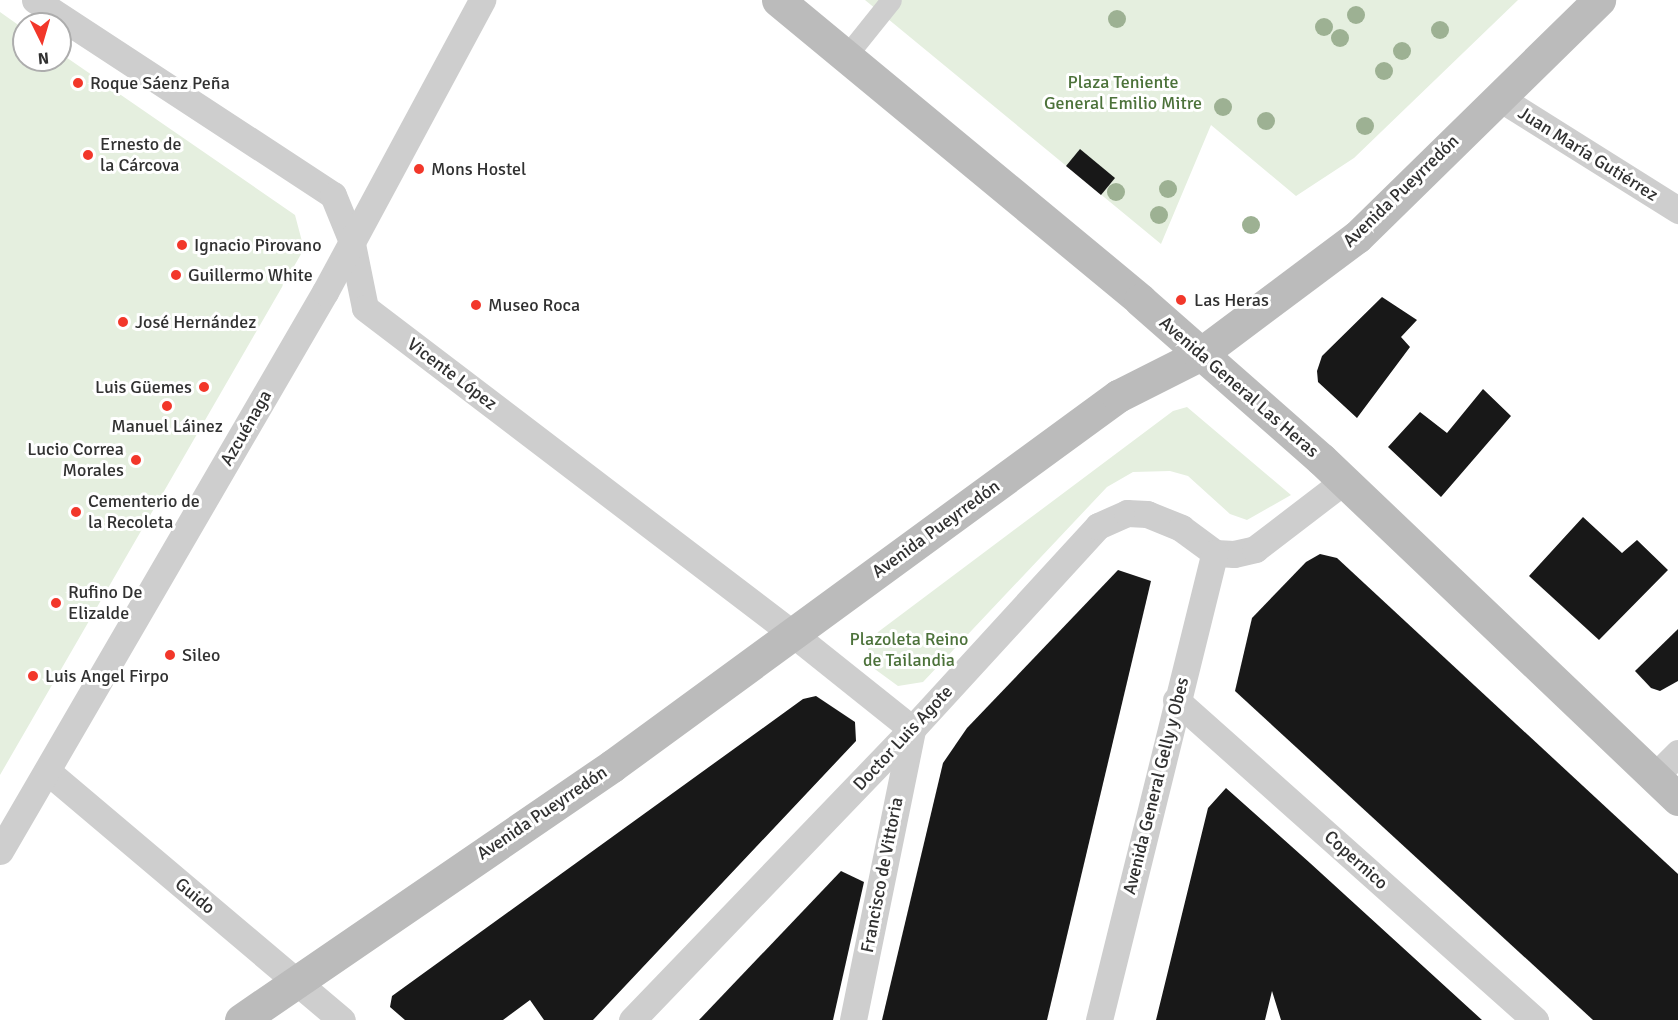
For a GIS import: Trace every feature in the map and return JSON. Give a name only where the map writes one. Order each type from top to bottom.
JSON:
[{"type":"main road","name":"Avenida General Las Heras","points":[[778,0],[1140,300],[1198,355],[1344,481],[1678,799]]},
{"type":"main road","name":"Avenida Pueyrredón","points":[[241,1020],[612,766],[1118,396],[1198,355],[1357,237],[1599,0]]},
{"type":"street","name":"Vicente López","points":[[35,0],[333,195],[351,239],[366,308],[794,634],[912,729]]},
{"type":"street","name":"Azcuénaga","points":[[0,851],[325,292],[351,239],[482,0]]},
{"type":"street","points":[[847,55],[891,0]]},
{"type":"street","name":"Juan María Gutiérrez","points":[[1498,98],[1678,210]]},
{"type":"street","points":[[1215,553],[1234,554],[1255,549],[1344,481]]},
{"type":"street","name":"Doctor Luis Agote","points":[[632,1020],[912,729],[1098,526],[1127,513],[1147,514],[1181,528],[1215,553]]},
{"type":"street","name":"Avenida General Gelly y Obes","points":[[1099,1020],[1176,700],[1215,553]]},
{"type":"street","name":"Copernico","points":[[1176,700],[1535,1020]]},
{"type":"street","name":"Francisco de Vittoria","points":[[853,1020],[912,729]]},
{"type":"street","points":[[1654,777],[1678,753]]},
{"type":"street","name":"Guido","points":[[47,771],[342,1020]]},
{"type":"green space","name":"Plaza Teniente General Emilio Mitre","points":[[865,0],[1518,0],[1354,158],[1296,196],[1211,125],[1161,244]]},
{"type":"green space","name":"Cementerio de la Recoleta","points":[[0,12],[12,20],[12,72],[72,72],[72,61],[295,215],[304,249],[0,775]]},
{"type":"green space","name":"Plazoleta Reino de Tailandia","points":[[1187,407],[1291,495],[1247,520],[1230,514],[1188,476],[1170,471],[1133,472],[1107,487],[923,682],[898,686],[872,667],[868,649],[878,632],[1173,411]]},
{"type":"building","points":[[1080,149],[1115,178],[1101,195],[1066,166]]},
{"type":"building","points":[[1382,297],[1417,320],[1401,337],[1410,347],[1357,418],[1318,382],[1317,371],[1322,356]]},
{"type":"building","points":[[1483,389],[1511,416],[1441,497],[1388,447],[1420,412],[1447,433]]},
{"type":"building","points":[[1583,517],[1622,553],[1637,540],[1668,570],[1599,640],[1529,576]]},
{"type":"building","points":[[1320,554],[1337,558],[1678,874],[1678,1020],[1593,1020],[1235,691],[1252,618],[1306,562]]},
{"type":"building","points":[[1118,570],[1151,581],[1047,1020],[882,1020],[943,763],[967,728]]},
{"type":"building","points":[[1678,629],[1678,681],[1660,691],[1651,688],[1635,671]]},
{"type":"building","points":[[816,696],[855,722],[856,741],[593,1020],[544,1020],[530,1000],[503,1020],[405,1020],[390,1007],[392,996],[803,699]]},
{"type":"building","points":[[1226,788],[1482,1020],[1281,1020],[1272,991],[1265,1020],[1156,1020],[1208,808]]},
{"type":"building","points":[[841,871],[864,882],[833,1020],[699,1020]]},
{"type":"place","name":"Roque Sáenz Peña","points":[[78,83]]},
{"type":"place","name":"Ernesto de la Cárcova","points":[[88,155]]},
{"type":"place","name":"Mons Hostel","points":[[419,169]]},
{"type":"place","name":"Ignacio Pirovano","points":[[182,245]]},
{"type":"place","name":"Guillermo White","points":[[176,275]]},
{"type":"place","name":"Las Heras","points":[[1181,300]]},
{"type":"place","name":"Museo Roca","points":[[476,305]]},
{"type":"place","name":"José Hernández","points":[[123,322]]},
{"type":"place","name":"Luis Güemes","points":[[204,387]]},
{"type":"place","name":"Manuel Láinez","points":[[167,406]]},
{"type":"place","name":"Lucio Correa Morales","points":[[136,460]]},
{"type":"place","name":"Cementerio de la Recoleta","points":[[76,512]]},
{"type":"place","name":"Rufino De Elizalde","points":[[56,603]]},
{"type":"place","name":"Sileo","points":[[170,655]]},
{"type":"place","name":"Luis Angel Firpo","points":[[33,676]]}]
